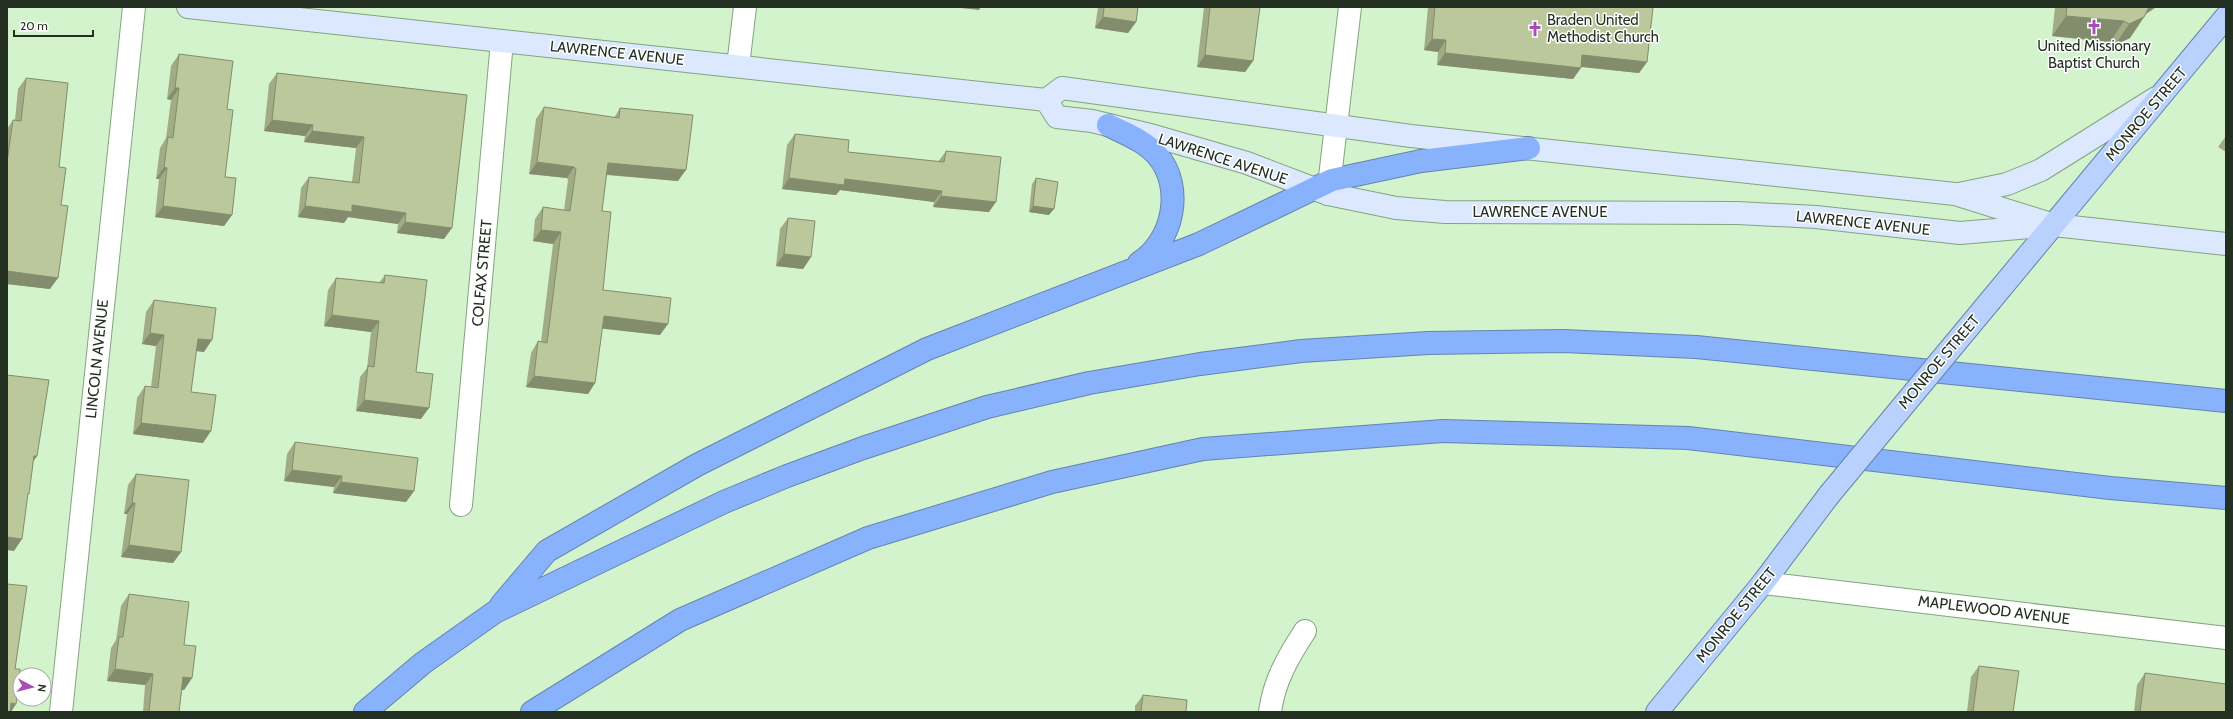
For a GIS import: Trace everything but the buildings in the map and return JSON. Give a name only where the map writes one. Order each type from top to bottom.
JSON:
[{"type":"highway","points":[[1108,125],[1140,142],[1158,155],[1167,172],[1172,193],[1171,215],[1163,240],[1145,259],[1122,274]]},
{"type":"highway","points":[[495,612],[547,551],[697,465],[927,349],[1199,244],[1324,188],[1415,162],[1529,148]]},
{"type":"highway","points":[[365,712],[423,663],[495,612],[731,499],[863,448],[987,407],[1089,383],[1200,364],[1301,351],[1436,342],[1562,342],[1696,346],[2226,401]]},
{"type":"highway","points":[[532,712],[680,620],[868,538],[1052,482],[1203,449],[1443,430],[1688,438],[2110,488],[2226,498]]},
{"type":"highway","points":[[2110,488],[2226,507]]},
{"type":"main road","name":"MONROE STREET","points":[[1657,712],[1763,583],[1829,494],[2226,17]]},
{"type":"street","name":"LINCOLN AVENUE","points":[[61,712],[134,7]]},
{"type":"street","name":"LAWRENCE AVENUE","points":[[188,7],[1046,100],[1062,88],[1336,126],[1955,194],[2054,225],[2226,244]]},
{"type":"street","points":[[738,66],[745,7]]},
{"type":"street","points":[[1324,188],[1336,126],[1350,7]]},
{"type":"street","name":"COLFAX STREET","points":[[461,505],[502,41]]},
{"type":"street","points":[[1955,194],[2007,184],[2041,170],[2162,94]]},
{"type":"street","name":"LAWRENCE AVENUE","points":[[1046,100],[1057,117],[1108,125],[1154,136],[1388,207],[1423,211],[1737,212],[1816,217],[1960,233],[2054,225]]},
{"type":"street","name":"MAPLEWOOD AVENUE","points":[[1763,583],[2226,638]]},
{"type":"street","points":[[1270,712],[1272,694],[1286,661],[1305,631]]},
{"type":"place","name":"United Missionary Baptist Church","points":[[2094,27]]},
{"type":"place","name":"Braden United Methodist Church","points":[[1535,29]]}]
